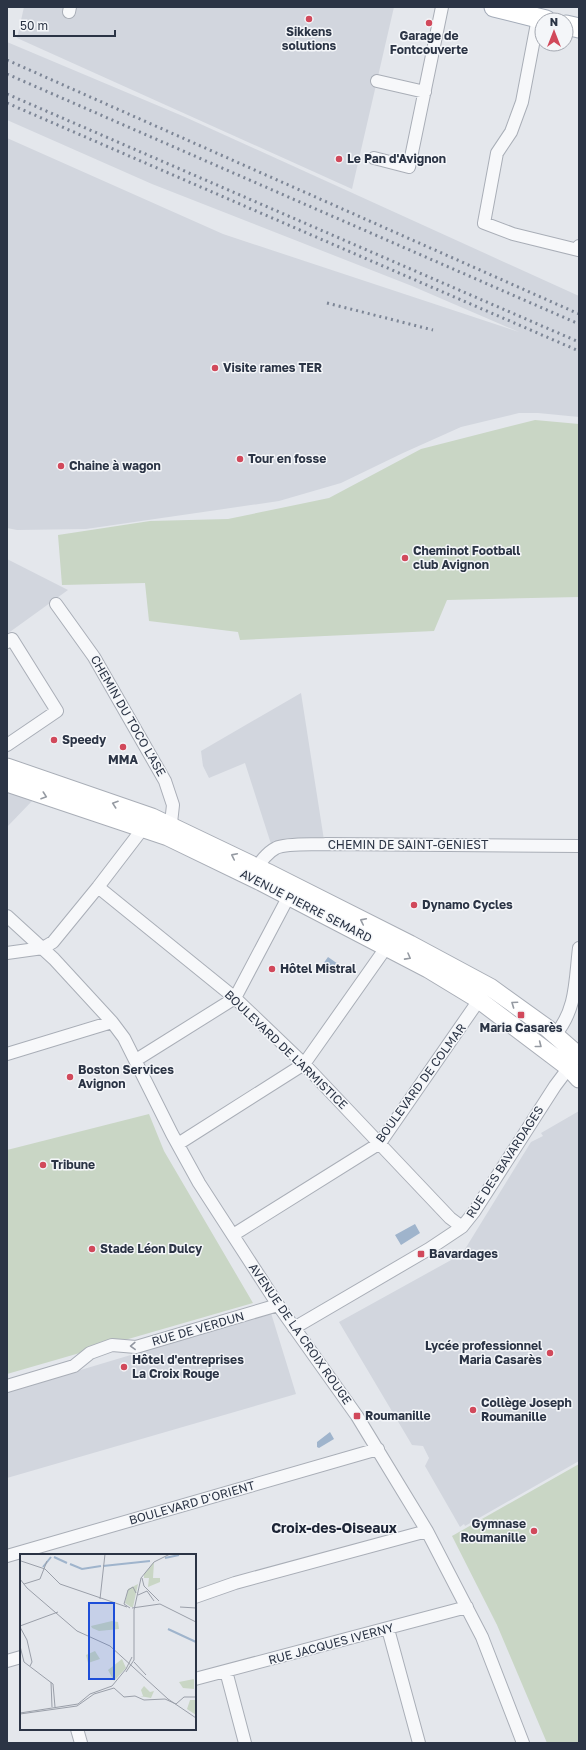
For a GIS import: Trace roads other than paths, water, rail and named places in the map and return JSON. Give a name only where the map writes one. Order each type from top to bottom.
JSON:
[{"type":"main road","points":[[494,7],[534,17]]},
{"type":"main road","name":"AVENUE PIERRE SEMARD","points":[[7,767],[170,831],[391,941],[490,987],[555,1034],[576,1064]]},
{"type":"main road","name":"AVENUE PIERRE SEMARD","points":[[7,783],[147,823]]},
{"type":"main road","name":"AVENUE PIERRE SEMARD","points":[[391,941],[428,968],[576,1064]]},
{"type":"street","points":[[374,158],[409,167],[442,7]]},
{"type":"street","points":[[534,52],[522,102],[510,132],[497,153],[484,222],[513,234],[578,250],[579,246]]},
{"type":"street","points":[[377,81],[425,92]]},
{"type":"street","name":"CHEMIN DU TOCO L'ASE","points":[[56,604],[94,657],[165,781],[173,805],[170,831]]},
{"type":"street","points":[[7,642],[12,639],[57,711],[7,745]]},
{"type":"street","points":[[7,953],[43,948],[53,942],[98,887],[147,823]]},
{"type":"street","name":"CHEMIN DE SAINT-GENIEST","points":[[253,872],[267,854],[277,847],[288,846],[326,844],[579,846]]},
{"type":"street","name":"BOULEVARD DE L'ARMISTICE","points":[[98,887],[235,998],[304,1064],[450,1218],[462,1227]]},
{"type":"street","points":[[136,1060],[235,998],[291,892]]},
{"type":"street","name":"AVENUE DE LA CROIX ROUGE","points":[[7,916],[43,948],[112,1022],[124,1038],[178,1144],[200,1183],[278,1305],[378,1449],[427,1531],[482,1637],[523,1743]]},
{"type":"street","points":[[178,1144],[304,1064],[391,941]]},
{"type":"street","points":[[555,1034],[564,1024],[576,1004],[579,948]]},
{"type":"street","name":"BOULEVARD DE COLMAR","points":[[233,1235],[380,1143],[479,1000]]},
{"type":"street","points":[[7,1054],[112,1022]]},
{"type":"street","name":"RUE DES BAVARDAGES","points":[[294,1328],[430,1250],[462,1227],[474,1212],[551,1092],[576,1064]]},
{"type":"street","name":"RUE DE VERDUN","points":[[7,1386],[74,1366],[90,1353],[112,1345],[136,1347],[278,1305]]},
{"type":"street","name":"BOULEVARD D'ORIENT","points":[[7,1556],[378,1449]]},
{"type":"street","points":[[196,1597],[235,1583],[427,1531]]},
{"type":"street","name":"RUE JACQUES IVERNY","points":[[196,1679],[467,1607]]},
{"type":"street","points":[[388,1629],[419,1743]]},
{"type":"street","points":[[7,1661],[20,1657]]},
{"type":"street","points":[[226,1671],[245,1743]]},
{"type":"street","points":[[78,1730],[80,1743]]},
{"type":"water","points":[[328,957],[341,966],[336,974],[323,964]]},
{"type":"water","points":[[415,1224],[420,1233],[401,1245],[395,1235]]},
{"type":"water","points":[[330,1432],[334,1439],[319,1448],[317,1447],[317,1442]]},
{"type":"railway","points":[[7,60],[579,314]]},
{"type":"railway","points":[[7,74],[579,324]]},
{"type":"railway","points":[[7,94],[579,342]]},
{"type":"railway","points":[[7,103],[579,351]]},
{"type":"railway","points":[[327,303],[433,330]]},
{"type":"place","name":"Sikkens solutions","points":[[309,19]]},
{"type":"place","name":"Garage de Fontcouverte","points":[[429,23]]},
{"type":"place","name":"Le Pan d'Avignon","points":[[339,159]]},
{"type":"place","name":"Visite rames TER","points":[[215,368]]},
{"type":"place","name":"Tour en fosse","points":[[240,459]]},
{"type":"place","name":"Chaine à wagon","points":[[61,466]]},
{"type":"place","name":"Cheminot Football club Avignon","points":[[405,558]]},
{"type":"place","name":"Speedy","points":[[54,740]]},
{"type":"place","name":"MMA","points":[[123,747]]},
{"type":"place","name":"Dynamo Cycles","points":[[414,905]]},
{"type":"place","name":"Hôtel Mistral","points":[[272,969]]},
{"type":"place","name":"Maria Casarès","points":[[521,1015]]},
{"type":"place","name":"Boston Services Avignon","points":[[70,1077]]},
{"type":"place","name":"Tribune","points":[[43,1165]]},
{"type":"place","name":"Stade Léon Dulcy","points":[[92,1249]]},
{"type":"place","name":"Bavardages","points":[[421,1254]]},
{"type":"place","name":"Lycée professionnel Maria Casarès","points":[[550,1353]]},
{"type":"place","name":"Hôtel d'entreprises La Croix Rouge","points":[[124,1367]]},
{"type":"place","name":"Collège Joseph Roumanille","points":[[473,1410]]},
{"type":"place","name":"Roumanille","points":[[357,1416]]},
{"type":"place","name":"Gymnase Roumanille","points":[[534,1531]]},
{"type":"district","name":"Croix-des-Oiseaux","points":[[334,1528]]}]
